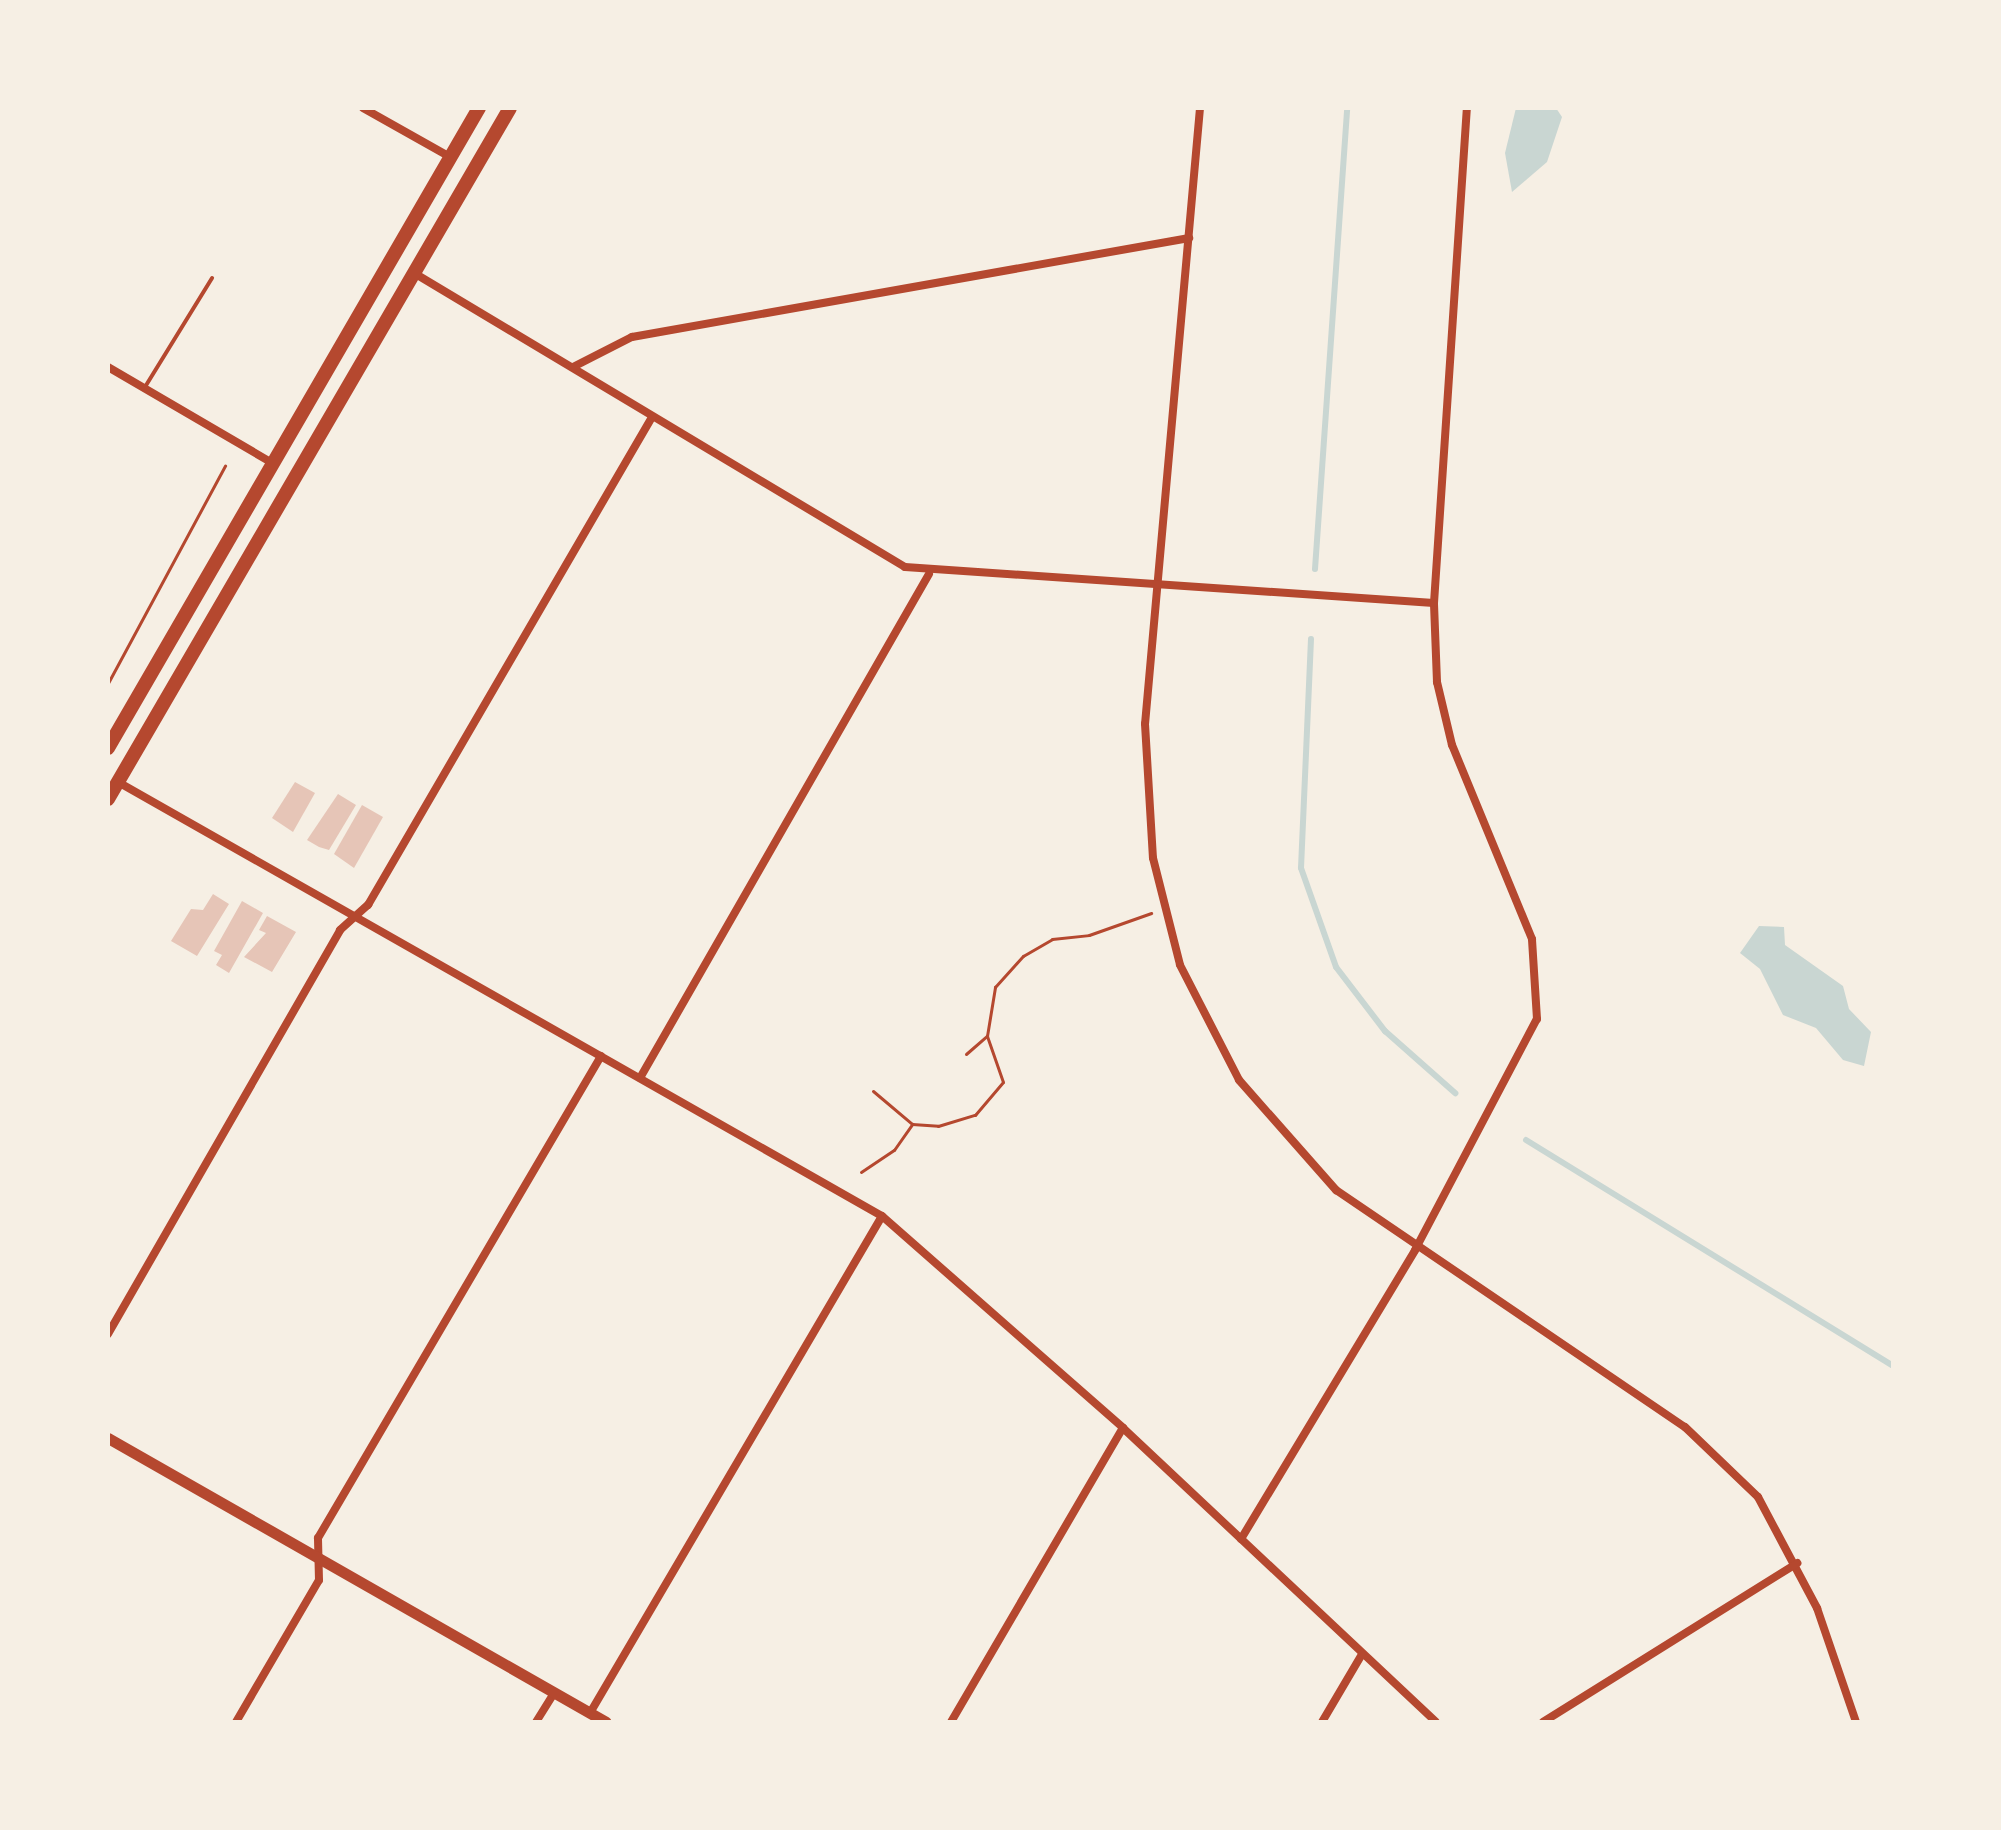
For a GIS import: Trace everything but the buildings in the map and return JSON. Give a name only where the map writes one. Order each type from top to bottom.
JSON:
[{"type":"highway","points":[[109,743],[479,108]]},
{"type":"highway","points":[[108,799],[510,108]]},
{"type":"main road","points":[[108,1438],[606,1722]]},
{"type":"street","points":[[363,108],[450,157]]},
{"type":"street","points":[[1200,108],[1144,775],[1163,910],[1216,1041],[1269,1121],[1336,1190],[1415,1250],[1685,1427],[1758,1497],[1797,1563],[1856,1722]]},
{"type":"street","points":[[1241,1539],[1415,1250],[1527,1046],[1540,993],[1532,939],[1442,711],[1434,603],[1467,108]]},
{"type":"street","points":[[573,367],[632,337],[1189,238]]},
{"type":"street","points":[[413,273],[883,555],[929,574],[1434,603]]},
{"type":"street","points":[[108,367],[272,463]]},
{"type":"street","points":[[108,1334],[340,930],[355,917],[652,417]]},
{"type":"street","points":[[640,1078],[929,574]]},
{"type":"street","points":[[118,782],[882,1216],[1123,1428],[1436,1722]]},
{"type":"street","points":[[236,1722],[319,1580],[318,1538],[601,1056]]},
{"type":"street","points":[[590,1713],[882,1216]]},
{"type":"street","points":[[951,1722],[1123,1428]]},
{"type":"street","points":[[1543,1722],[1797,1563]]},
{"type":"street","points":[[1322,1722],[1362,1654]]},
{"type":"street","points":[[536,1722],[554,1693]]},
{"type":"lane","points":[[144,389],[212,278]]},
{"type":"path","points":[[108,683],[225,466]]},
{"type":"path","points":[[873,1091],[912,1124],[954,1123],[990,1105],[1003,1082],[987,1036],[995,987],[1023,956],[1063,936],[1089,935],[1110,922],[1163,910]]},
{"type":"path","points":[[966,1054],[987,1036]]},
{"type":"path","points":[[861,1172],[894,1150],[912,1124]]},
{"type":"shaded area","points":[[1516,108],[1556,108],[1562,117],[1547,162],[1512,192],[1505,153]]},
{"type":"shaded area","points":[[1759,926],[1784,927],[1785,945],[1843,986],[1849,1009],[1871,1032],[1864,1066],[1843,1060],[1816,1028],[1783,1015],[1760,969],[1740,953]]},
{"type":"waterway","points":[[1315,569],[1347,108]]},
{"type":"waterway","points":[[1311,639],[1301,868],[1336,967],[1385,1031],[1455,1093]]},
{"type":"waterway","points":[[1526,1140],[1893,1366]]}]
